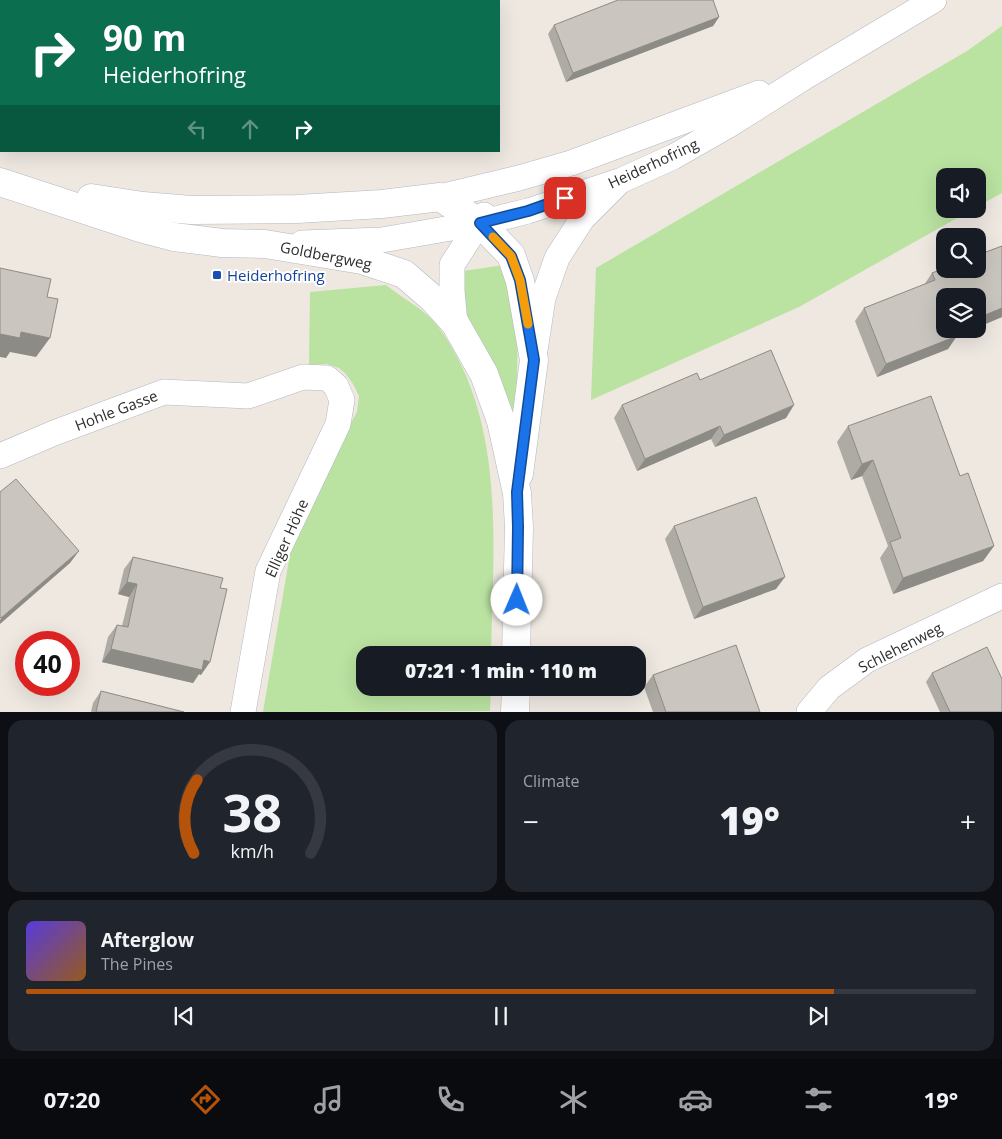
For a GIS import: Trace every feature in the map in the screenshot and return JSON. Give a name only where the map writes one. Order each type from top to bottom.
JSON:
[{"type":"street","name":"Heiderhofring","points":[[8,184],[140,228],[174,236],[222,243],[265,244],[382,240],[480,223],[528,211],[622,180],[673,156],[729,125],[808,75],[934,0]]},
{"type":"street","name":"Heiderhofring","points":[[8,184],[142,206],[191,210],[297,209],[382,204],[440,197],[571,163],[808,75]]},
{"type":"street","name":"Goldbergweg","points":[[516,646],[517,492],[542,298],[557,258],[582,219],[622,180]]},
{"type":"street","name":"Goldbergweg","points":[[455,323],[452,266],[506,181]]},
{"type":"street","name":"Goldbergweg","points":[[440,197],[480,223],[511,256],[520,280],[534,360]]},
{"type":"street","name":"Goldbergweg","points":[[265,244],[362,260],[404,274],[433,299],[455,323],[484,374],[501,420],[517,492]]},
{"type":"street","name":"Hohle Gasse","points":[[0,456],[54,433],[164,392],[248,396],[303,377],[327,378],[336,386],[342,400]]},
{"type":"street","name":"Elliger Höhe","points":[[243,712],[268,571],[338,424],[342,400]]},
{"type":"street","name":"Schlehenweg","points":[[809,712],[829,688],[867,660],[1002,596]]},
{"type":"street","points":[[515,712],[516,696]]},
{"type":"green space","points":[[1002,26],[1002,193],[986,202],[986,168],[936,168],[936,218],[957,218],[936,228],[936,230],[799,307],[591,400],[596,268],[967,51]]},
{"type":"green space","points":[[504,265],[518,320],[516,434],[470,330],[464,309],[463,271]]},
{"type":"green space","points":[[386,285],[432,319],[459,362],[475,401],[485,441],[491,484],[493,527],[491,646],[356,646],[356,696],[491,696],[490,711],[263,712],[291,548],[322,474],[357,412],[359,396],[346,374],[339,368],[327,364],[309,365],[310,292]]},
{"type":"building","points":[[618,0],[713,0],[719,17],[573,73],[554,25]]},
{"type":"building","points":[[1002,246],[1002,308],[986,315],[986,288],[936,288],[936,338],[952,338],[886,364],[864,308],[935,280],[932,273],[936,271],[936,278],[986,278],[986,252]]},
{"type":"building","points":[[0,268],[51,279],[47,297],[58,299],[50,338],[21,332],[20,338],[0,334]]},
{"type":"building","points":[[771,350],[794,405],[724,435],[720,426],[645,459],[622,405],[697,373],[700,380]]},
{"type":"building","points":[[931,396],[960,476],[968,473],[994,546],[903,578],[890,542],[901,538],[873,460],[862,464],[848,426]]},
{"type":"building","points":[[16,479],[79,551],[1,618],[0,492]]},
{"type":"building","points":[[756,497],[785,577],[703,607],[674,526]]},
{"type":"building","points":[[133,557],[223,578],[220,588],[227,589],[210,662],[204,660],[202,670],[111,649],[117,625],[128,627],[137,584],[127,582]]},
{"type":"building","points":[[736,645],[760,712],[666,712],[653,675]]},
{"type":"building","points":[[987,647],[1002,679],[1002,712],[950,712],[932,673]]},
{"type":"building","points":[[101,691],[184,712],[96,712]]},
{"type":"slow traffic","points":[[493,237],[511,256],[520,280],[528,324]]},
{"type":"place","name":"Heiderhofring","points":[[217,275]]},
{"type":"route","points":[[517,600],[517,492],[534,360],[520,280],[511,256],[480,223],[528,211],[565,198]]}]
